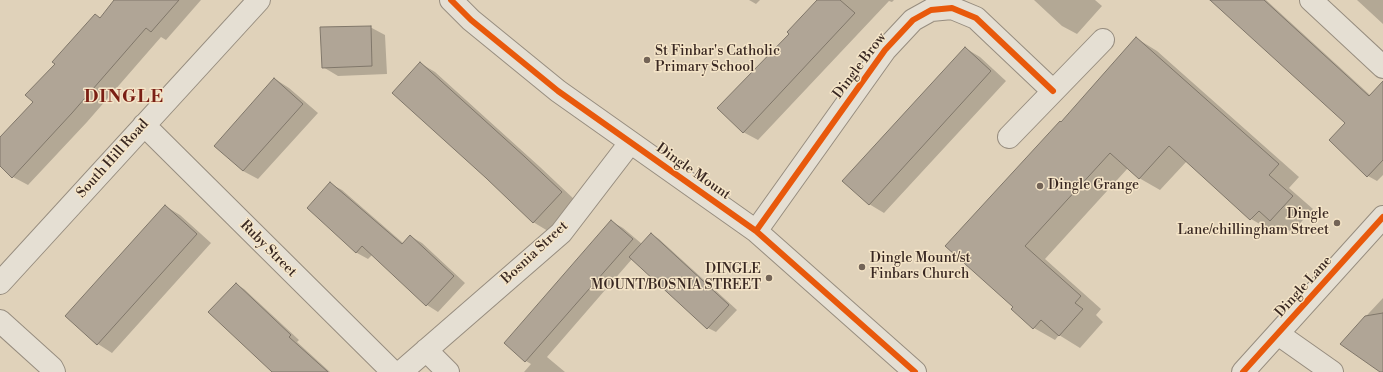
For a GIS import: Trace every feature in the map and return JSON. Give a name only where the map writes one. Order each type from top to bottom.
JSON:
[{"type":"street","name":"South Hill Road","points":[[0,283],[259,0]]},
{"type":"street","name":"Dingle Mount","points":[[451,0],[472,20],[558,91],[756,231],[915,372]]},
{"type":"street","points":[[1311,0],[1383,67]]},
{"type":"street","name":"Dingle Brow","points":[[756,231],[885,50],[913,20],[931,10],[952,8],[976,18],[1053,91]]},
{"type":"street","points":[[1009,137],[1103,40]]},
{"type":"street","name":"Ruby Street","points":[[144,125],[393,372]]},
{"type":"street","name":"Bosnia Street","points":[[401,372],[561,233],[630,143]]},
{"type":"street","name":"Dingle Lane","points":[[1243,372],[1383,217]]},
{"type":"street","points":[[0,321],[52,368],[54,372]]},
{"type":"street","points":[[1278,334],[1332,372]]},
{"type":"street","points":[[426,350],[448,372]]},
{"type":"building","points":[[114,0],[179,0],[151,32],[146,28],[72,113],[12,178],[0,166],[0,137],[33,102],[25,95],[55,64],[52,62],[95,14],[100,18]]},
{"type":"building","points":[[817,0],[840,0],[855,13],[743,133],[717,108],[789,34],[787,32]]},
{"type":"building","points":[[1210,0],[1264,0],[1369,96],[1383,81],[1383,160],[1367,177],[1329,140],[1345,123]]},
{"type":"building","points":[[371,26],[372,66],[322,68],[320,27]]},
{"type":"building","name":"Dingle Grange","points":[[1136,37],[1279,164],[1269,175],[1293,196],[1270,221],[1259,211],[1250,220],[1169,146],[1139,179],[1110,153],[1025,246],[1081,296],[1075,303],[1083,309],[1059,336],[1041,320],[1033,329],[1011,309],[1013,307],[945,246],[1060,121],[1061,122]]},
{"type":"building","points":[[965,47],[991,71],[869,205],[842,181]]},
{"type":"building","points":[[420,62],[562,192],[533,223],[486,178],[392,93]]},
{"type":"building","points":[[274,78],[303,104],[243,171],[214,146]]},
{"type":"building","points":[[330,182],[402,244],[410,235],[454,276],[426,306],[362,246],[356,253],[307,208]]},
{"type":"building","points":[[165,205],[197,234],[97,345],[65,316]]},
{"type":"building","points":[[611,220],[633,239],[525,362],[504,343]]},
{"type":"building","points":[[651,233],[729,305],[707,329],[629,257]]},
{"type":"building","points":[[236,283],[291,335],[289,337],[328,372],[272,372],[208,312]]},
{"type":"building","points":[[1383,313],[1383,372],[1380,372],[1340,344],[1365,316]]},
{"type":"cycle path","points":[[451,0],[471,20],[558,91],[756,231],[915,372]]},
{"type":"cycle path","points":[[756,231],[885,50],[913,20],[931,10],[952,8],[976,18],[1053,91]]},
{"type":"cycle path","points":[[1243,372],[1383,217]]},
{"type":"place","name":"St Finbar's Catholic Primary School","points":[[647,60]]},
{"type":"place","name":"Dingle Grange","points":[[1040,186]]},
{"type":"place","name":"Dingle Lane/chillingham Street","points":[[1337,223]]},
{"type":"place","name":"Dingle Mount/st Finbars Church","points":[[862,267]]},
{"type":"place","name":"DINGLE MOUNT/BOSNIA STREET","points":[[769,278]]},
{"type":"district","name":"DINGLE","points":[[124,98]]}]
